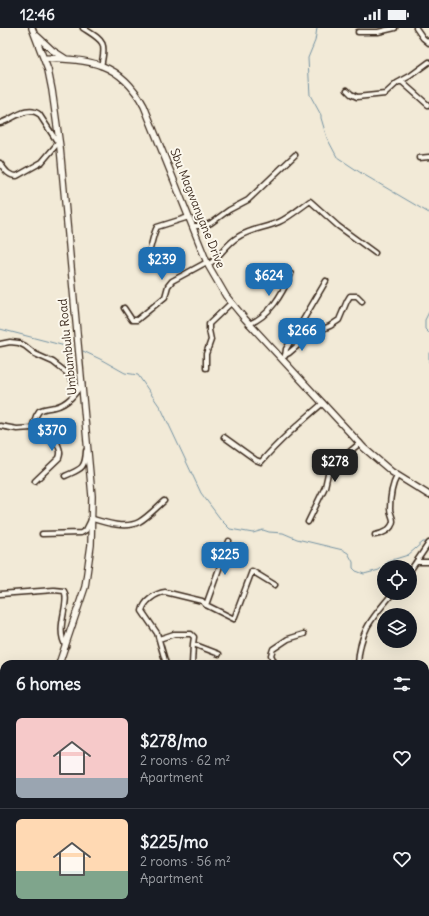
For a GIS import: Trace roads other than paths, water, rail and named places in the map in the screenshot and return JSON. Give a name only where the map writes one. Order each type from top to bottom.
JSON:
[{"type":"main road","name":"Umbumbulu Road","points":[[33,30],[48,70],[59,144],[88,443],[93,518],[90,555],[85,587],[61,660]]},
{"type":"main road","points":[[33,30],[46,46],[68,59]]},
{"type":"main road","name":"Sbu Magwanyane Drive","points":[[44,58],[83,61],[102,66],[119,75],[132,86],[144,106],[208,264],[231,303],[249,324],[283,357],[323,403],[379,462],[397,476],[429,495]]},
{"type":"main road","points":[[48,70],[52,64],[60,59]]},
{"type":"street","points":[[83,28],[94,35],[103,44],[102,66]]},
{"type":"street","points":[[358,32],[378,32],[395,28]]},
{"type":"street","points":[[416,28],[423,38],[429,43]]},
{"type":"street","points":[[347,90],[357,97],[387,93],[400,81],[410,76],[429,62]]},
{"type":"street","points":[[400,81],[428,105]]},
{"type":"street","points":[[0,123],[24,112],[35,111],[40,114],[59,144],[42,162],[17,176],[9,174],[0,163]]},
{"type":"street","points":[[193,226],[204,226],[211,223],[229,210],[248,200],[295,155]]},
{"type":"street","points":[[419,158],[429,157]]},
{"type":"street","points":[[124,308],[132,320],[137,320],[165,297],[168,286],[172,282],[216,260],[229,243],[238,237],[257,228],[279,222],[310,201],[338,226],[375,253]]},
{"type":"street","points":[[149,252],[153,243],[155,231],[158,227],[189,217]]},
{"type":"street","points":[[249,324],[259,320],[266,314],[284,291],[291,274]]},
{"type":"street","points":[[283,357],[286,349],[326,281]]},
{"type":"street","points":[[283,357],[311,334],[330,326],[339,320],[350,296],[357,296],[362,301]]},
{"type":"street","points":[[206,368],[206,354],[211,340],[209,330],[210,324],[231,303]]},
{"type":"street","points":[[0,344],[10,342],[19,343],[35,354],[53,362],[67,373],[78,389]]},
{"type":"street","points":[[32,427],[39,411],[65,403],[82,384]]},
{"type":"street","points":[[224,437],[261,462],[275,445],[323,403]]},
{"type":"street","points":[[0,426],[17,429],[29,429],[32,427],[55,437],[61,454],[59,458],[35,480]]},
{"type":"street","points":[[65,476],[80,470],[83,466],[88,443]]},
{"type":"street","points":[[308,522],[325,487],[329,469],[360,443]]},
{"type":"street","points":[[375,535],[387,531],[392,524],[393,519],[390,509],[394,484],[397,476]]},
{"type":"street","points":[[42,534],[81,533],[86,530],[93,518],[108,523],[137,523],[144,519],[164,501]]},
{"type":"street","points":[[206,605],[229,541]]},
{"type":"street","points":[[417,561],[429,543]]},
{"type":"street","points":[[417,562],[429,562]]},
{"type":"street","points":[[165,660],[159,639],[152,624],[143,612],[144,605],[155,595],[160,592],[165,592],[202,601],[206,605],[234,619],[252,571],[275,585]]},
{"type":"street","points":[[0,594],[54,590],[64,591],[67,597],[62,620],[61,634],[62,641],[66,646]]},
{"type":"street","points":[[358,660],[360,644],[368,624],[387,600]]},
{"type":"street","points":[[159,639],[174,634],[190,634],[194,636],[192,660]]},
{"type":"street","points":[[273,660],[271,655],[273,649],[288,639],[304,634]]},
{"type":"street","points":[[193,644],[219,654]]},
{"type":"waterway","points":[[317,28],[315,41],[308,58],[310,95],[321,115],[327,138],[337,157],[429,213]]},
{"type":"waterway","points":[[429,312],[425,320],[425,329],[429,333]]},
{"type":"waterway","points":[[0,329],[69,347]]},
{"type":"waterway","points":[[83,351],[125,373],[138,375],[162,410],[201,493],[222,521],[230,529],[253,533],[263,530],[283,533],[297,539],[343,550],[348,553],[353,562],[353,568],[364,574],[379,570],[389,561],[408,555],[423,542],[429,542]]},
{"type":"waterway","points":[[429,353],[429,362]]}]
